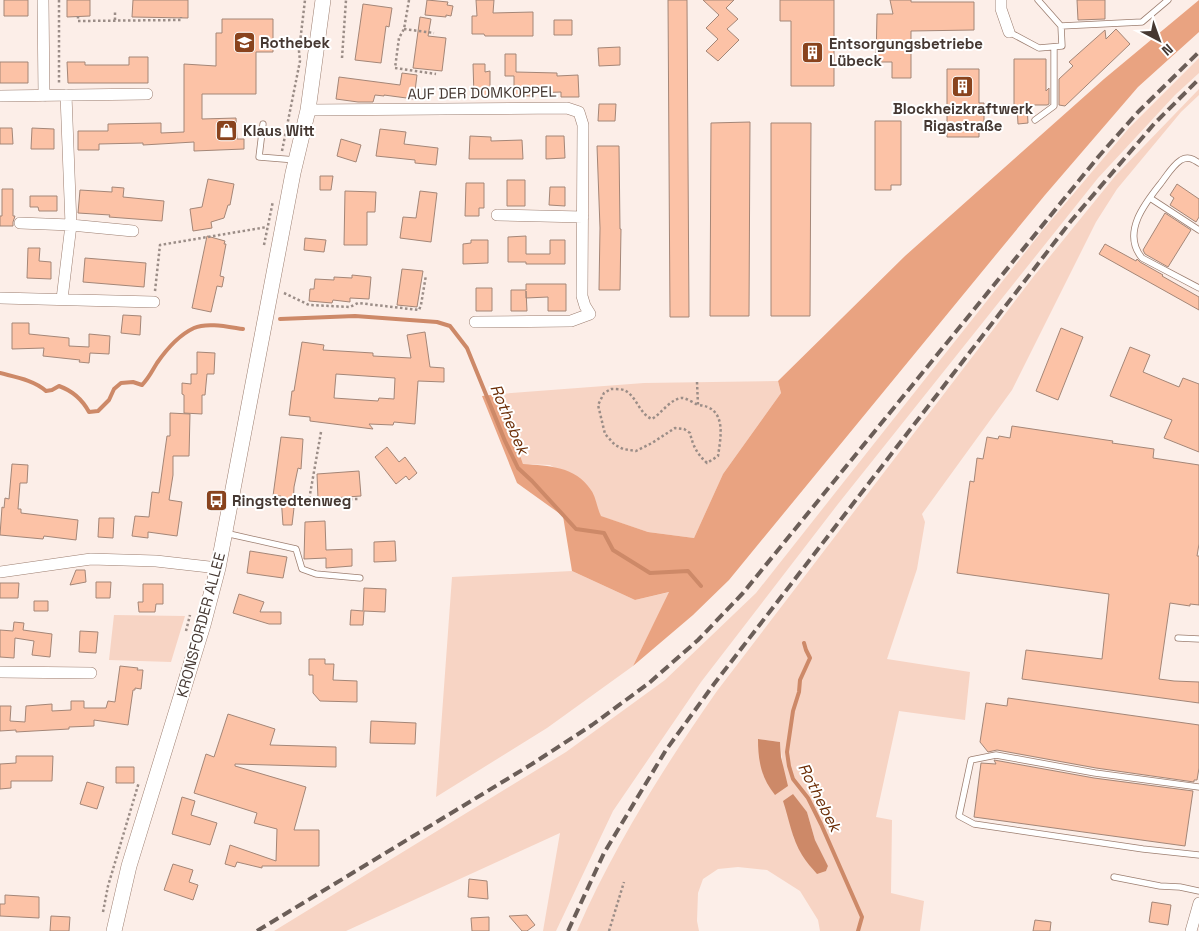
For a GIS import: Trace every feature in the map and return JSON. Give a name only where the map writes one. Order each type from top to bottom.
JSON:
[{"type":"main road","name":"KRONSFORDER ALLEE","points":[[114,931],[129,866],[203,626],[218,568],[296,160],[308,110],[323,0]]},
{"type":"street","points":[[43,0],[44,96]]},
{"type":"street","points":[[1001,0],[1001,9],[1009,32]]},
{"type":"street","points":[[0,96],[147,94]]},
{"type":"street","points":[[62,299],[71,225],[69,168],[63,95]]},
{"type":"street","name":"AUF DER DOMKOPPEL","points":[[308,110],[567,108],[579,112],[583,125],[582,296],[590,314],[571,322],[475,322]]},
{"type":"street","points":[[497,215],[583,217]]},
{"type":"street","points":[[20,223],[71,225],[133,231]]},
{"type":"street","points":[[0,298],[154,302]]},
{"type":"street","points":[[0,572],[91,559],[156,562],[218,568]]},
{"type":"street","points":[[0,672],[91,673]]},
{"type":"street","points":[[1191,931],[1199,908]]},
{"type":"lane","points":[[1009,32],[1039,48],[1062,46],[1061,26],[1038,0]]},
{"type":"lane","points":[[1061,26],[1142,22],[1168,0]]},
{"type":"lane","points":[[1035,120],[1054,106],[1054,47]]},
{"type":"lane","points":[[263,124],[259,157],[296,160]]},
{"type":"lane","points":[[1199,163],[1190,158],[1182,159],[1173,167],[1141,210],[1134,232],[1134,244],[1142,258],[1199,288]]},
{"type":"lane","points":[[1150,198],[1199,230]]},
{"type":"lane","points":[[225,532],[296,549],[302,569],[316,574],[360,578]]},
{"type":"lane","points":[[1178,638],[1199,639]]},
{"type":"lane","points":[[1199,787],[1095,773],[996,755],[971,760],[959,816],[974,824],[1143,849],[1199,855]]},
{"type":"lane","points":[[1114,877],[1199,891]]},
{"type":"path","points":[[59,0],[63,95]]},
{"type":"path","points":[[286,134],[300,61],[299,51],[305,0]]},
{"type":"path","points":[[342,58],[346,0]]},
{"type":"path","points":[[409,0],[404,29],[399,38],[395,68],[436,74]]},
{"type":"path","points":[[115,12],[115,20]]},
{"type":"path","points":[[78,16],[78,21],[181,20],[181,18]]},
{"type":"path","points":[[404,29],[434,33]]},
{"type":"path","points":[[154,302],[160,245],[254,230]]},
{"type":"path","points":[[271,289],[289,294],[309,306],[350,307],[358,303],[418,310],[422,305],[426,275]]},
{"type":"path","points":[[697,382],[698,405]]},
{"type":"path","points":[[611,388],[624,390],[634,399],[646,417],[652,419],[675,399],[683,398],[698,405],[707,406],[714,410],[719,418],[721,429],[718,456],[707,463],[698,455],[692,444],[690,433],[684,429],[675,428],[636,451],[623,449],[615,445],[605,434],[598,404],[604,393],[611,388]]},
{"type":"path","points":[[321,432],[309,500],[359,499]]},
{"type":"path","points":[[609,931],[624,882]]},
{"type":"shaded area","points":[[1199,0],[1199,32],[1138,87],[1045,195],[729,580],[693,615],[633,666],[669,592],[635,600],[572,571],[563,516],[517,483],[482,396],[499,394],[523,464],[561,469],[577,476],[585,482],[593,493],[601,516],[648,532],[694,538],[723,474],[781,393],[778,381],[905,256],[1104,79]]},
{"type":"shaded area","points":[[1199,58],[1199,73],[1175,95],[1098,178],[838,504],[701,682],[613,811],[556,931],[543,931],[560,833],[346,931],[274,931],[566,752],[665,680],[756,593],[1042,231],[1129,128]]},
{"type":"shaded area","points":[[1199,89],[1199,95],[1181,112],[1117,189],[1096,222],[1012,390],[922,514],[925,522],[917,569],[887,659],[970,672],[965,720],[899,711],[876,817],[892,820],[891,893],[924,901],[920,931],[820,931],[818,920],[800,891],[767,870],[738,867],[718,869],[703,879],[698,893],[697,921],[699,931],[577,931],[607,868],[641,808],[717,691],[1034,276],[1116,175]],"holes":[[[759,739],[780,742],[784,776]],[[792,794],[807,812],[815,840],[828,866],[826,871],[794,839],[790,821]]]},
{"type":"shaded area","points":[[778,381],[781,393],[723,474],[694,538],[648,532],[600,516],[591,490],[550,465],[523,464],[499,394],[644,383]]},
{"type":"shaded area","points":[[572,571],[635,600],[670,592],[633,666],[547,728],[436,797],[452,577]]},
{"type":"shaded area","points":[[114,615],[185,616],[171,662],[109,660]]},
{"type":"shaded area","points":[[758,739],[780,742],[781,757],[788,786],[775,795],[763,775]]},
{"type":"shaded area","points":[[793,794],[807,812],[815,840],[828,866],[826,871],[817,874],[804,858],[796,842],[783,801]]},
{"type":"building","points":[[4,0],[28,0],[28,16],[4,16]]},
{"type":"building","points":[[67,0],[90,0],[90,16],[67,17]]},
{"type":"building","points":[[133,0],[188,0],[188,18],[132,17]]},
{"type":"building","points":[[427,0],[448,2],[447,5],[453,6],[451,16],[425,15]]},
{"type":"building","points":[[476,0],[494,0],[493,13],[533,12],[533,36],[485,36],[484,34],[472,34],[472,16],[477,16]]},
{"type":"building","points":[[668,0],[687,0],[689,317],[670,317]]},
{"type":"building","points":[[703,0],[734,0],[726,8],[738,19],[727,29],[739,40],[718,61],[706,51],[718,39],[706,28],[719,15]]},
{"type":"building","name":"Entsorgungsbetriebe Lübeck","points":[[780,0],[834,0],[834,86],[791,86],[791,21],[780,21]]},
{"type":"building","points":[[890,0],[974,2],[974,30],[911,31],[911,78],[892,78],[892,62],[876,62],[877,14],[893,14]]},
{"type":"building","points":[[1077,0],[1105,0],[1105,19],[1078,20]]},
{"type":"building","points":[[363,4],[392,8],[389,27],[386,26],[381,63],[355,60]]},
{"type":"building","points":[[420,17],[431,19],[428,36],[446,38],[442,71],[413,68]]},
{"type":"building","points":[[222,19],[273,19],[273,52],[256,52],[256,94],[202,94],[202,119],[236,118],[237,139],[244,139],[244,149],[194,151],[194,142],[143,145],[143,143],[99,144],[99,150],[78,150],[78,131],[108,131],[108,124],[161,123],[161,133],[184,132],[184,64],[216,66],[216,33],[222,33]]},
{"type":"building","points":[[554,20],[572,20],[572,35],[554,35]]},
{"type":"building","points":[[1116,29],[1130,44],[1065,106],[1059,105],[1059,79],[1073,66],[1069,62],[1105,30],[1106,39]]},
{"type":"building","points":[[620,47],[620,65],[599,66],[598,48]]},
{"type":"building","points":[[505,54],[516,54],[516,72],[557,73],[557,76],[578,75],[579,97],[561,97],[561,92],[533,93],[533,96],[514,96],[514,76],[505,76]]},
{"type":"building","points":[[129,57],[148,57],[148,83],[68,83],[67,62],[85,62],[85,65],[129,65]]},
{"type":"building","points":[[1014,59],[1046,59],[1046,91],[1049,88],[1049,104],[1027,105],[1028,123],[1018,124],[1017,106],[1014,105]]},
{"type":"building","points":[[0,62],[28,62],[28,83],[0,83]]},
{"type":"building","points":[[473,64],[485,64],[485,72],[490,71],[490,90],[487,90],[488,96],[474,96]]},
{"type":"building","name":"Blockheizkraftwerk Rigastraße","points":[[947,69],[979,69],[979,103],[984,103],[984,131],[979,131],[979,137],[947,137]]},
{"type":"building","points":[[402,73],[417,75],[414,99],[375,95],[373,102],[336,99],[339,77],[400,85]]},
{"type":"building","points":[[599,104],[616,104],[615,121],[598,121]]},
{"type":"building","points":[[875,121],[901,121],[901,185],[891,185],[891,190],[875,190]]},
{"type":"building","points":[[750,122],[749,316],[710,316],[711,123]]},
{"type":"building","points":[[771,123],[811,123],[810,316],[771,316]]},
{"type":"building","points":[[0,128],[12,128],[13,144],[0,144]]},
{"type":"building","points":[[32,128],[54,129],[54,149],[31,149]]},
{"type":"building","points":[[380,129],[406,132],[404,144],[438,148],[436,165],[415,163],[415,160],[376,156]]},
{"type":"building","points":[[470,136],[491,137],[491,141],[522,140],[523,159],[469,159]]},
{"type":"building","points":[[546,136],[564,136],[565,158],[546,159]]},
{"type":"building","points":[[341,139],[361,145],[356,162],[337,156]]},
{"type":"building","points":[[597,146],[619,146],[620,290],[599,290],[600,228]]},
{"type":"building","points":[[320,176],[333,176],[331,190],[320,190]]},
{"type":"building","points":[[208,179],[234,184],[230,205],[228,205],[224,218],[211,222],[212,228],[193,231],[190,209],[202,207]]},
{"type":"building","points":[[507,180],[525,180],[525,206],[507,206]]},
{"type":"building","points":[[466,183],[484,183],[484,208],[479,208],[479,216],[465,216]]},
{"type":"building","points":[[1177,184],[1199,199],[1199,217],[1196,222],[1170,205],[1174,198],[1170,195]]},
{"type":"building","points":[[112,187],[124,188],[123,197],[164,201],[162,221],[78,213],[80,190],[112,192]]},
{"type":"building","points":[[550,187],[565,187],[565,206],[549,205]]},
{"type":"building","points":[[2,189],[13,189],[13,216],[15,216],[13,226],[0,226]]},
{"type":"building","points":[[345,191],[376,192],[375,212],[367,212],[367,245],[344,245]]},
{"type":"building","points":[[420,191],[437,193],[431,242],[400,238],[403,217],[416,218]]},
{"type":"building","points":[[30,196],[57,196],[57,211],[39,211],[38,207],[30,207]]},
{"type":"building","points":[[1165,213],[1191,230],[1168,267],[1145,254],[1143,250]]},
{"type":"building","points":[[207,236],[225,241],[224,244],[226,244],[220,276],[224,277],[222,287],[217,286],[211,312],[192,308]]},
{"type":"building","points":[[526,236],[526,254],[550,254],[550,240],[565,240],[565,264],[508,262],[508,237]]},
{"type":"building","points":[[305,238],[326,240],[324,252],[304,250]]},
{"type":"building","points":[[471,240],[488,240],[488,263],[463,264],[463,244],[471,243]]},
{"type":"building","points":[[1105,244],[1136,261],[1137,259],[1199,297],[1199,310],[1099,254]]},
{"type":"building","points":[[28,248],[40,248],[39,261],[51,262],[51,279],[27,278]]},
{"type":"building","points":[[85,258],[146,263],[144,287],[83,282]]},
{"type":"building","points":[[402,269],[423,271],[417,307],[397,305]]},
{"type":"building","points":[[352,275],[371,277],[369,299],[350,298],[350,302],[333,300],[332,303],[309,301],[310,289],[314,289],[315,279],[334,280],[334,277],[352,278]]},
{"type":"building","points":[[526,284],[566,284],[566,311],[548,311],[548,297],[526,298],[527,311],[511,311],[511,290],[526,290]]},
{"type":"building","points":[[476,288],[492,288],[492,311],[476,311]]},
{"type":"building","points":[[123,315],[141,316],[140,335],[121,333]]},
{"type":"building","points":[[12,323],[29,323],[29,334],[69,338],[69,346],[89,347],[89,334],[110,336],[109,354],[90,353],[89,363],[79,362],[80,360],[43,356],[44,348],[12,349]]},
{"type":"building","points":[[1061,328],[1083,337],[1058,400],[1036,391]]},
{"type":"building","points":[[425,332],[430,367],[444,368],[444,382],[418,381],[415,424],[394,422],[393,425],[369,424],[373,429],[310,421],[310,417],[289,415],[302,342],[324,345],[323,350],[373,353],[373,356],[411,358],[407,335]],"holes":[[[336,374],[395,378],[394,399],[379,398],[378,401],[334,398]]]},
{"type":"building","points":[[1130,347],[1150,355],[1143,372],[1179,387],[1183,378],[1199,384],[1199,452],[1164,438],[1172,420],[1110,396]]},
{"type":"building","points":[[197,352],[215,353],[214,374],[207,374],[205,395],[202,395],[202,414],[184,413],[182,383],[191,384],[191,374],[197,374]]},
{"type":"building","points":[[170,413],[190,414],[189,456],[173,456],[173,475],[169,500],[182,502],[177,536],[148,532],[148,538],[132,536],[135,516],[149,517],[152,492],[159,493],[167,436],[170,436]]},
{"type":"building","points":[[1012,426],[1154,449],[1153,458],[1199,465],[1199,544],[1197,556],[1199,556],[1199,605],[1190,604],[1190,606],[1170,603],[1159,679],[1199,682],[1199,703],[1022,679],[1026,650],[1102,659],[1109,594],[957,573],[970,481],[974,482],[977,458],[983,459],[987,437],[998,439],[999,436],[1010,438]]},
{"type":"building","points":[[281,437],[303,439],[301,469],[298,468],[294,487],[292,525],[283,525],[281,496],[273,496]]},
{"type":"building","points":[[387,447],[399,462],[405,457],[417,473],[409,480],[406,476],[396,484],[375,457]]},
{"type":"building","points":[[12,464],[28,465],[27,483],[20,483],[18,509],[21,509],[21,513],[78,520],[76,540],[44,536],[43,539],[0,535],[2,507],[4,508],[5,498],[9,499]]},
{"type":"building","points":[[359,471],[361,496],[318,499],[317,474]]},
{"type":"building","points":[[99,518],[114,518],[113,538],[98,537]]},
{"type":"building","points":[[325,521],[326,550],[352,549],[352,566],[326,568],[326,558],[304,559],[305,522]]},
{"type":"building","points":[[395,541],[396,561],[374,562],[374,542]]},
{"type":"building","points":[[250,551],[287,557],[283,578],[247,573]]},
{"type":"building","points":[[76,570],[85,570],[86,582],[70,585]]},
{"type":"building","points":[[96,582],[111,582],[110,598],[96,598]]},
{"type":"building","points":[[0,583],[19,583],[18,598],[0,598]]},
{"type":"building","points":[[143,584],[163,584],[163,604],[156,604],[155,612],[139,612],[138,602],[143,602]]},
{"type":"building","points":[[364,588],[386,589],[385,612],[364,611],[363,625],[350,625],[351,610],[363,611]]},
{"type":"building","points":[[239,594],[264,602],[260,612],[281,612],[281,624],[269,624],[233,613]]},
{"type":"building","points":[[34,601],[48,601],[48,611],[34,611]]},
{"type":"building","points":[[14,622],[24,623],[23,630],[52,634],[50,657],[32,655],[34,641],[15,638],[14,658],[0,657],[0,630],[13,631]]},
{"type":"building","points":[[80,631],[98,632],[96,653],[79,652]]},
{"type":"building","points":[[309,659],[325,659],[325,664],[334,664],[333,680],[357,681],[357,702],[320,701],[313,693],[313,675],[309,675]]},
{"type":"building","points":[[120,666],[143,670],[141,689],[135,688],[133,690],[128,725],[94,720],[94,726],[69,727],[69,729],[0,731],[0,706],[11,706],[10,721],[25,722],[26,706],[52,704],[52,711],[71,710],[71,701],[84,701],[84,708],[106,708],[108,701],[115,702]]},
{"type":"building","points":[[1008,698],[1199,725],[1199,768],[1197,780],[1194,780],[1194,782],[1096,768],[997,750],[988,752],[980,742],[986,703],[1007,706]]},
{"type":"building","points":[[228,714],[275,729],[270,745],[336,747],[336,767],[235,764],[235,766],[306,787],[294,830],[319,830],[319,866],[262,866],[262,868],[237,862],[235,867],[225,864],[230,845],[276,861],[277,829],[254,823],[257,813],[194,793],[206,754],[214,757]]},
{"type":"building","points":[[371,721],[416,723],[415,744],[370,743]]},
{"type":"building","points":[[16,756],[53,756],[52,781],[11,781],[11,788],[0,789],[0,764],[16,763]]},
{"type":"building","points":[[994,760],[1094,778],[1193,791],[1185,846],[974,817],[981,763],[996,764]]},
{"type":"building","points":[[116,767],[134,767],[134,783],[116,783]]},
{"type":"building","points":[[87,782],[104,787],[97,809],[80,804]]},
{"type":"building","points":[[182,797],[195,801],[191,815],[217,823],[210,845],[172,834]]},
{"type":"building","points":[[173,864],[193,870],[189,882],[198,885],[193,900],[164,890]]},
{"type":"building","points":[[469,879],[487,881],[488,899],[468,897]]},
{"type":"building","points":[[5,895],[39,897],[39,918],[0,916],[0,904],[5,904]]},
{"type":"building","points":[[1152,902],[1171,905],[1168,925],[1149,922]]},
{"type":"building","points":[[527,915],[535,925],[527,931],[522,931],[509,916]]},
{"type":"building","points":[[51,916],[70,917],[69,931],[50,931]]},
{"type":"building","points":[[489,917],[489,931],[472,931],[471,918]]},
{"type":"building","points":[[1035,920],[1051,922],[1050,931],[1033,931]]},
{"type":"waterway","name":"Rothebek","points":[[280,319],[355,316],[437,322],[450,326],[467,348],[518,468],[576,529],[604,533],[613,550],[650,573],[688,571],[701,586]]},
{"type":"waterway","name":"Rothebek","points":[[0,373],[30,382],[46,391],[59,386],[77,396],[89,412],[98,411],[109,400],[114,389],[121,383],[133,382],[142,385],[169,348],[188,331],[205,325],[243,329]]},
{"type":"waterway","name":"Rothebek","points":[[804,643],[810,658],[800,680],[799,692],[793,711],[787,752],[789,766],[793,779],[808,798],[821,824],[862,917],[858,931]]},
{"type":"railway","points":[[257,931],[532,764],[592,725],[649,683],[698,640],[743,593],[1099,156],[1138,112],[1199,52]]},
{"type":"railway","points":[[568,931],[604,853],[666,750],[714,684],[1071,221],[1154,124],[1199,79]]},
{"type":"place","name":"Rothebek","points":[[244,43]]},
{"type":"place","name":"Entsorgungsbetriebe Lübeck","points":[[813,53]]},
{"type":"place","name":"Blockheizkraftwerk Rigastraße","points":[[963,86]]},
{"type":"place","name":"Klaus Witt","points":[[227,131]]},
{"type":"place","name":"Ringstedtenweg","points":[[216,501]]}]
